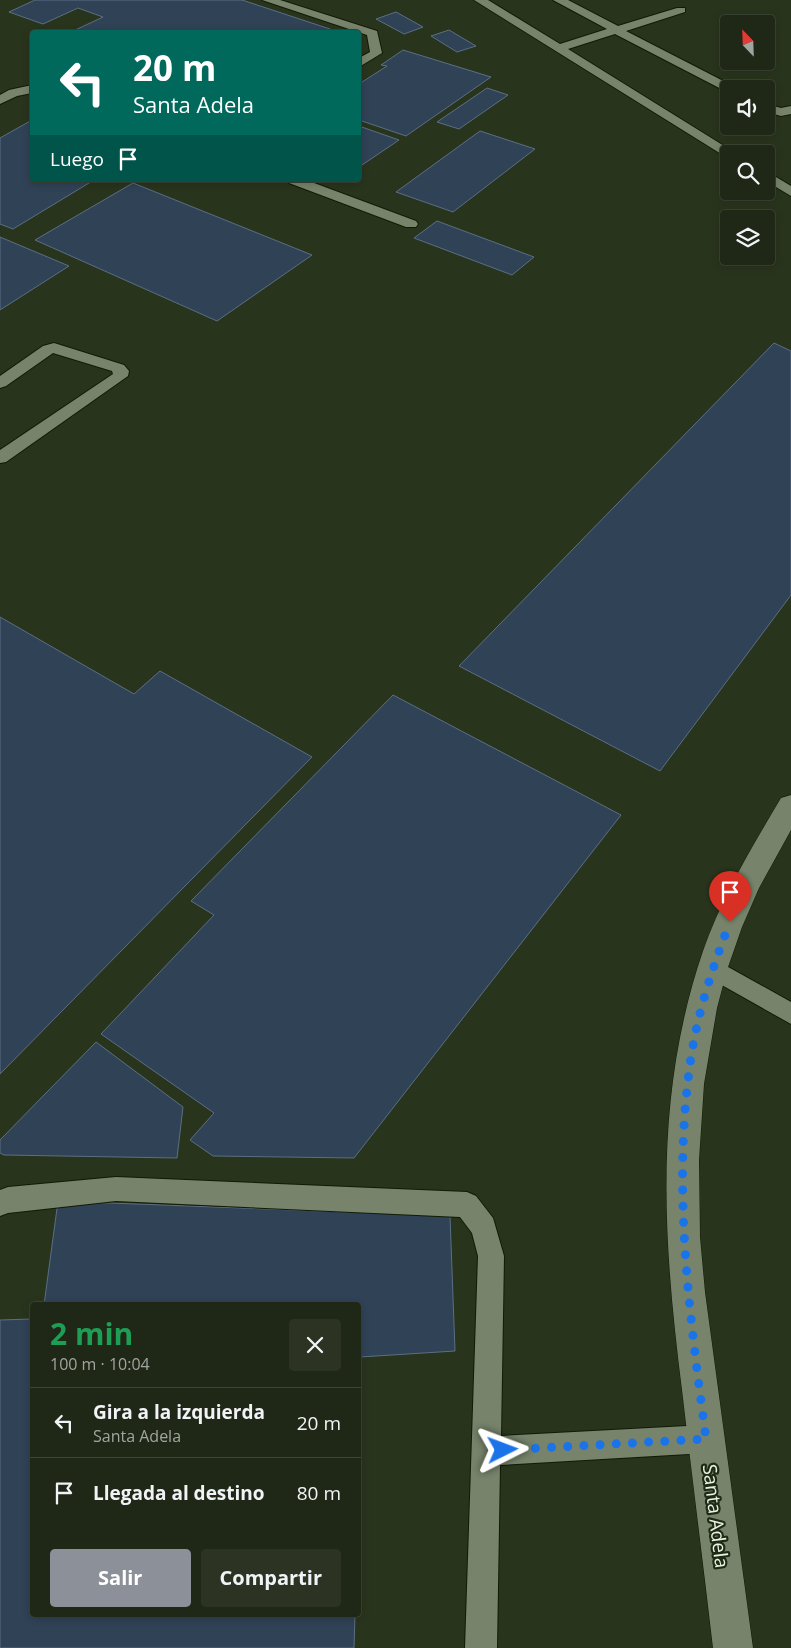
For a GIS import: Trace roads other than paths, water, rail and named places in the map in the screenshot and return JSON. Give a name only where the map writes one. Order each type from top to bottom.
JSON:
[{"type":"street","name":"Santa Adela","points":[[733,1648],[686,1277],[681,1203],[682,1134],[689,1070],[712,968],[730,922],[760,858],[791,806]]},
{"type":"lane","points":[[268,0],[373,33],[376,53],[361,62]]},
{"type":"lane","points":[[480,0],[720,147]]},
{"type":"lane","points":[[559,0],[720,84]]},
{"type":"lane","points":[[559,48],[681,10]]},
{"type":"lane","points":[[0,100],[13,93],[30,89]]},
{"type":"lane","points":[[775,110],[781,112],[791,110]]},
{"type":"lane","points":[[775,181],[791,192]]},
{"type":"lane","points":[[299,182],[411,224]]},
{"type":"lane","points":[[0,383],[48,349],[54,348],[110,365],[121,371],[120,376],[0,458]]},
{"type":"lane","points":[[712,968],[791,1014]]},
{"type":"lane","points":[[0,1203],[8,1200],[116,1189],[467,1204],[484,1227],[491,1256],[481,1648]]},
{"type":"lane","points":[[486,1451],[706,1439]]}]
